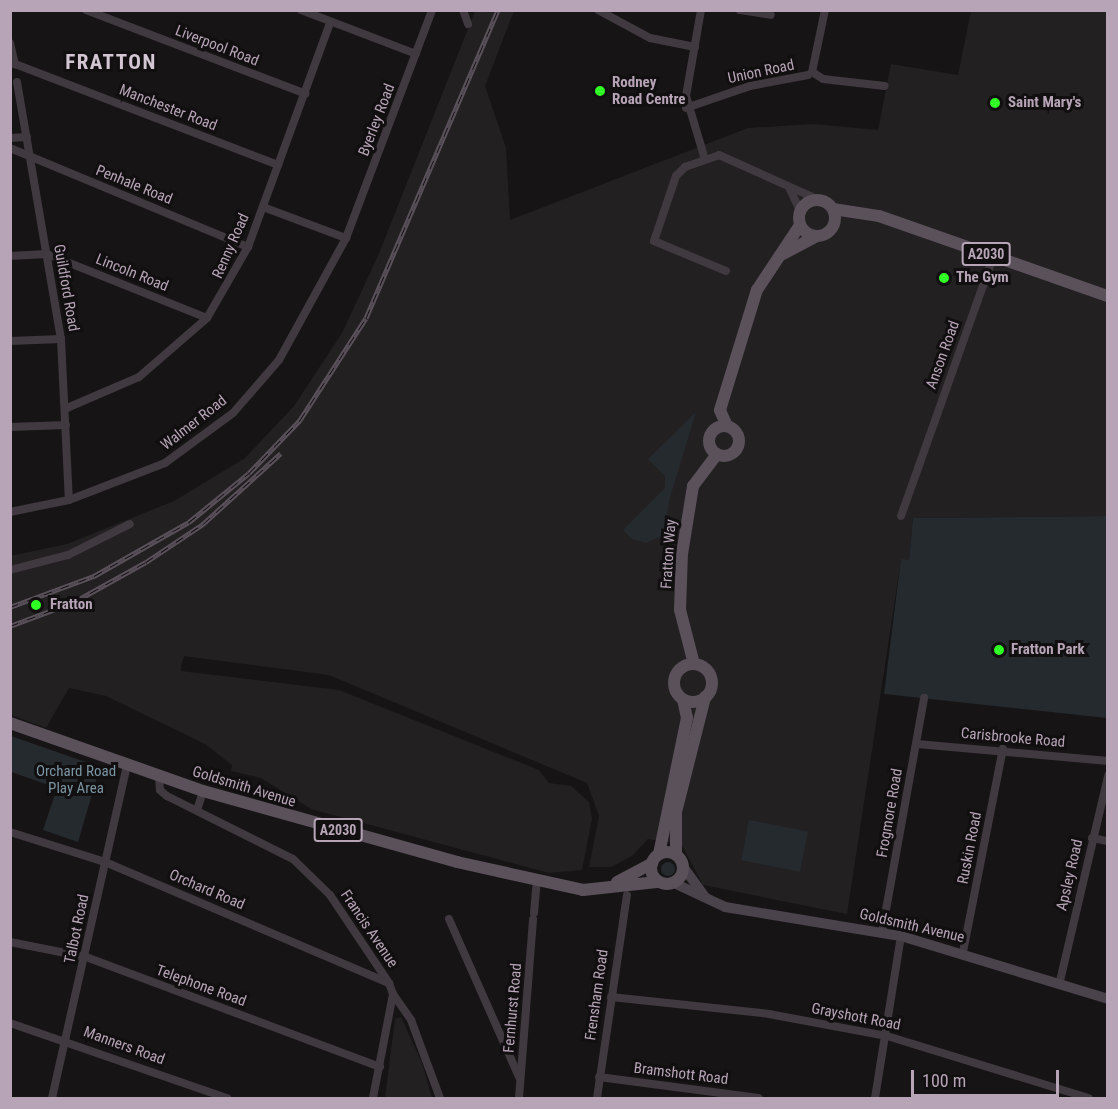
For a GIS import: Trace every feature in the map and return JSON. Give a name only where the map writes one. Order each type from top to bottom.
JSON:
[{"type":"main road","name":"A2030","points":[[817,199],[833,209],[865,212],[1107,296]]},
{"type":"main road","points":[[817,199],[800,211],[800,225],[817,236]]},
{"type":"main road","points":[[833,209],[834,225]]},
{"type":"main road","points":[[775,258],[834,225],[865,212]]},
{"type":"main road","name":"Fratton Way","points":[[676,854],[676,812],[710,675],[694,664],[680,610],[682,554],[693,486],[717,454],[732,453],[738,446],[738,435],[727,426],[720,410],[724,395],[757,290],[775,258],[800,225]]},
{"type":"main road","points":[[717,454],[709,438],[717,427],[727,426]]},
{"type":"main road","points":[[657,882],[655,858],[687,717],[683,699],[674,686],[675,676],[694,664]]},
{"type":"main road","points":[[683,699],[705,697]]},
{"type":"main road","name":"Goldsmith Avenue","points":[[10,723],[203,791],[537,881],[583,890],[613,884],[674,883],[725,908],[901,936],[1060,981],[1107,999]]},
{"type":"main road","points":[[655,858],[676,854],[707,900]]},
{"type":"main road","name":"Goldsmith Avenue","points":[[613,884],[655,858]]},
{"type":"main road","points":[[674,883],[684,868]]},
{"type":"street","name":"Liverpool Road","points":[[86,10],[306,94]]},
{"type":"street","points":[[301,10],[416,54]]},
{"type":"street","name":"Byerley Road","points":[[346,238],[432,10]]},
{"type":"street","points":[[463,10],[468,24]]},
{"type":"street","points":[[598,10],[650,38],[695,47]]},
{"type":"street","points":[[701,10],[686,108],[704,156]]},
{"type":"street","points":[[740,10],[771,15]]},
{"type":"street","name":"Union Road","points":[[686,108],[750,86],[810,74],[825,10]]},
{"type":"street","name":"Renny Road","points":[[67,408],[139,377],[207,318],[248,247],[306,94],[330,22]]},
{"type":"street","name":"Manchester Road","points":[[10,43],[15,64],[278,165]]},
{"type":"street","points":[[810,74],[823,79],[885,86]]},
{"type":"street","name":"Guildford Road","points":[[17,82],[61,339],[67,408],[69,500]]},
{"type":"street","points":[[10,138],[27,137]]},
{"type":"street","name":"Penhale Road","points":[[10,148],[248,247]]},
{"type":"street","points":[[726,272],[654,241],[676,176],[704,156],[719,155],[817,199]]},
{"type":"street","points":[[789,187],[800,211]]},
{"type":"street","points":[[263,207],[346,238]]},
{"type":"street","name":"Walmer Road","points":[[10,512],[69,500],[165,462],[233,413],[279,360],[346,238]]},
{"type":"street","name":"Lincoln Road","points":[[10,256],[47,254],[207,318]]},
{"type":"street","name":"Anson Road","points":[[901,516],[993,257]]},
{"type":"street","points":[[10,341],[61,339]]},
{"type":"street","points":[[10,427],[66,425]]},
{"type":"street","points":[[10,570],[68,555],[130,524]]},
{"type":"street","name":"Frogmore Road","points":[[882,932],[924,698]]},
{"type":"street","name":"Carisbrooke Road","points":[[917,744],[1003,749],[1107,761]]},
{"type":"street","name":"Ruskin Road","points":[[963,952],[1003,749]]},
{"type":"street","name":"Talbot Road","points":[[52,1098],[86,957],[127,765]]},
{"type":"street","name":"Francis Avenue","points":[[159,776],[160,790],[293,859],[330,895],[411,1020],[440,1098]]},
{"type":"street","name":"Apsley Road","points":[[1060,981],[1107,776]]},
{"type":"street","points":[[197,810],[203,791]]},
{"type":"street","name":"Orchard Road","points":[[10,832],[105,862],[389,983]]},
{"type":"street","points":[[1092,838],[1107,841]]},
{"type":"street","name":"Fernhurst Road","points":[[519,1098],[537,881]]},
{"type":"street","name":"Frensham Road","points":[[597,1098],[627,895]]},
{"type":"street","points":[[449,920],[520,1080]]},
{"type":"street","points":[[875,1098],[887,1036],[901,936]]},
{"type":"street","name":"Telephone Road","points":[[10,942],[86,957],[380,1066]]},
{"type":"street","points":[[374,1098],[393,994]]},
{"type":"street","name":"Grayshott Road","points":[[611,997],[769,1014],[887,1036],[1089,1098]]},
{"type":"street","name":"Manners Road","points":[[10,1023],[66,1039],[227,1098]]},
{"type":"street","name":"Bramshott Road","points":[[599,1077],[759,1098]]},
{"type":"shaded area","points":[[475,11],[514,11],[485,86],[506,148],[510,220],[748,128],[813,124],[878,130],[891,64],[958,75],[971,11],[1107,11],[1107,516],[913,518],[909,560],[901,560],[847,914],[703,885],[681,844],[648,839],[632,856],[611,867],[589,867],[599,816],[587,783],[329,675],[184,656],[181,666],[181,671],[339,690],[539,770],[549,783],[571,786],[589,802],[592,819],[582,870],[549,873],[311,809],[261,778],[231,771],[232,765],[205,744],[106,696],[69,688],[46,728],[11,715],[10,556],[67,544],[174,501],[245,458],[294,406],[342,333],[378,256]]},
{"type":"shaded area","points":[[401,1017],[422,1063],[432,1098],[385,1098],[395,1019]]},
{"type":"green space","points":[[696,412],[669,501],[664,535],[646,543],[632,539],[623,530],[665,488],[665,476],[648,459]]},
{"type":"green space","name":"Fratton Park","points":[[1107,516],[1107,718],[884,694],[901,559],[909,560],[913,518]]},
{"type":"green space","name":"Orchard Road Play Area","points":[[11,736],[100,767],[78,842],[43,830],[57,788],[11,772]]},
{"type":"green space","points":[[749,820],[808,831],[800,872],[741,860]]},
{"type":"green space","points":[[668,862],[673,864],[675,869],[673,874],[668,876],[663,874],[661,869],[663,864]]},
{"type":"railway","points":[[10,607],[94,576],[189,522],[249,473],[300,420],[366,318],[498,10]]},
{"type":"railway","points":[[10,626],[74,602],[146,562],[203,524],[281,453]]},
{"type":"place","name":"Rodney Road Centre","points":[[600,91]]},
{"type":"place","name":"Saint Mary's","points":[[995,103]]},
{"type":"place","name":"The Gym","points":[[944,278]]},
{"type":"place","name":"Fratton","points":[[36,605]]},
{"type":"place","name":"Fratton Park","points":[[999,650]]},
{"type":"district","name":"FRATTON","points":[[111,62]]}]
